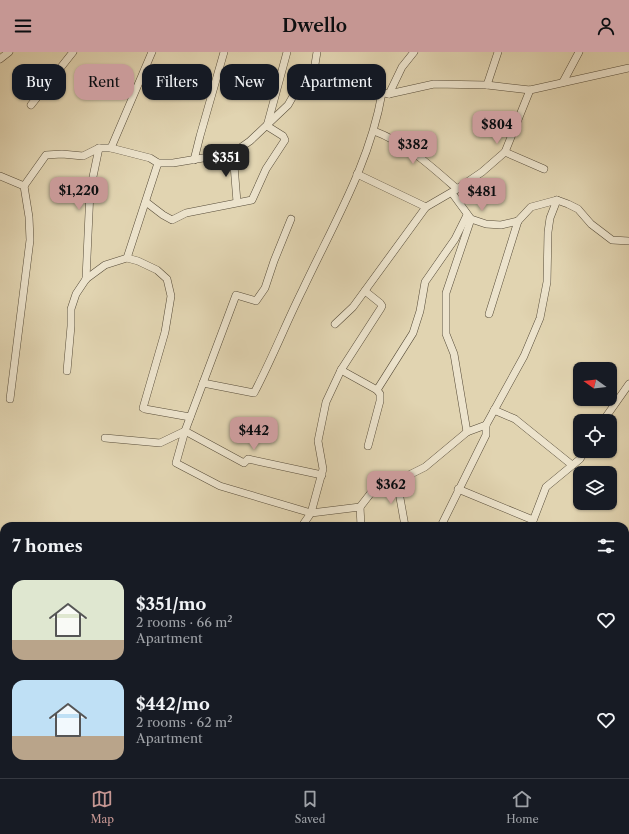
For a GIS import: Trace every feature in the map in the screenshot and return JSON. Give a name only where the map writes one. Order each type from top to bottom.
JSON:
[{"type":"street","points":[[0,59],[9,52]]},
{"type":"street","points":[[31,105],[74,52]]},
{"type":"street","points":[[111,148],[152,52]]},
{"type":"street","points":[[194,160],[224,52]]},
{"type":"street","points":[[266,126],[287,52]]},
{"type":"street","points":[[315,64],[317,52]]},
{"type":"street","points":[[386,92],[402,67],[414,52]]},
{"type":"street","points":[[487,85],[498,52]]},
{"type":"street","points":[[563,82],[579,52]]},
{"type":"street","points":[[386,94],[434,84],[487,85],[530,90],[629,68]]},
{"type":"street","points":[[335,324],[364,291],[426,207],[455,191],[482,172],[505,152],[530,90]]},
{"type":"street","points":[[10,399],[30,240],[28,210],[24,186],[46,155],[62,154],[84,156],[99,148],[111,148],[150,158],[158,163],[172,163],[233,153],[250,141],[288,105],[291,100]]},
{"type":"street","points":[[203,383],[254,393],[270,364],[303,289],[330,236],[374,131],[383,100]]},
{"type":"street","points":[[146,202],[172,220],[186,213],[252,200],[266,169],[285,140],[283,136],[266,126]]},
{"type":"street","points":[[374,131],[387,136],[415,154],[455,191],[469,217],[486,224],[502,225],[518,221]]},
{"type":"street","points":[[86,279],[90,191],[99,148]]},
{"type":"street","points":[[505,152],[544,169]]},
{"type":"street","points":[[233,153],[237,202]]},
{"type":"street","points":[[128,258],[158,163]]},
{"type":"street","points":[[357,174],[426,207]]},
{"type":"street","points":[[0,176],[24,186]]},
{"type":"street","points":[[443,522],[486,435],[486,425],[524,356],[540,318],[547,282],[548,232],[550,218],[557,200]]},
{"type":"street","points":[[489,314],[518,221],[531,207],[557,200],[578,209],[591,224],[612,240],[629,241]]},
{"type":"street","points":[[377,390],[413,333],[420,311],[425,282],[469,217]]},
{"type":"street","points":[[467,432],[454,354],[446,334],[446,293],[469,217]]},
{"type":"street","points":[[291,219],[265,288],[256,301],[236,295],[190,417],[176,463],[220,486],[311,513],[360,507]]},
{"type":"street","points":[[67,370],[71,309],[76,294],[86,279],[105,265],[128,258],[138,261],[157,270],[167,279],[171,296],[166,332],[143,408],[190,417]]},
{"type":"street","points":[[306,522],[311,513],[323,469],[318,441],[326,402],[341,370],[382,306],[364,291]]},
{"type":"street","points":[[341,370],[377,390],[380,394],[380,400],[368,446]]},
{"type":"street","points":[[608,414],[629,384]]},
{"type":"street","points":[[494,410],[515,419],[572,465]]},
{"type":"street","points":[[361,522],[360,507],[374,489],[387,488],[397,481],[425,467],[467,432],[486,425]]},
{"type":"street","points":[[185,431],[244,463],[248,459],[322,475]]},
{"type":"street","points":[[105,438],[160,443],[185,431]]},
{"type":"street","points":[[532,522],[546,486],[581,458]]},
{"type":"street","points":[[397,481],[404,522]]},
{"type":"street","points":[[458,489],[530,522]]}]
